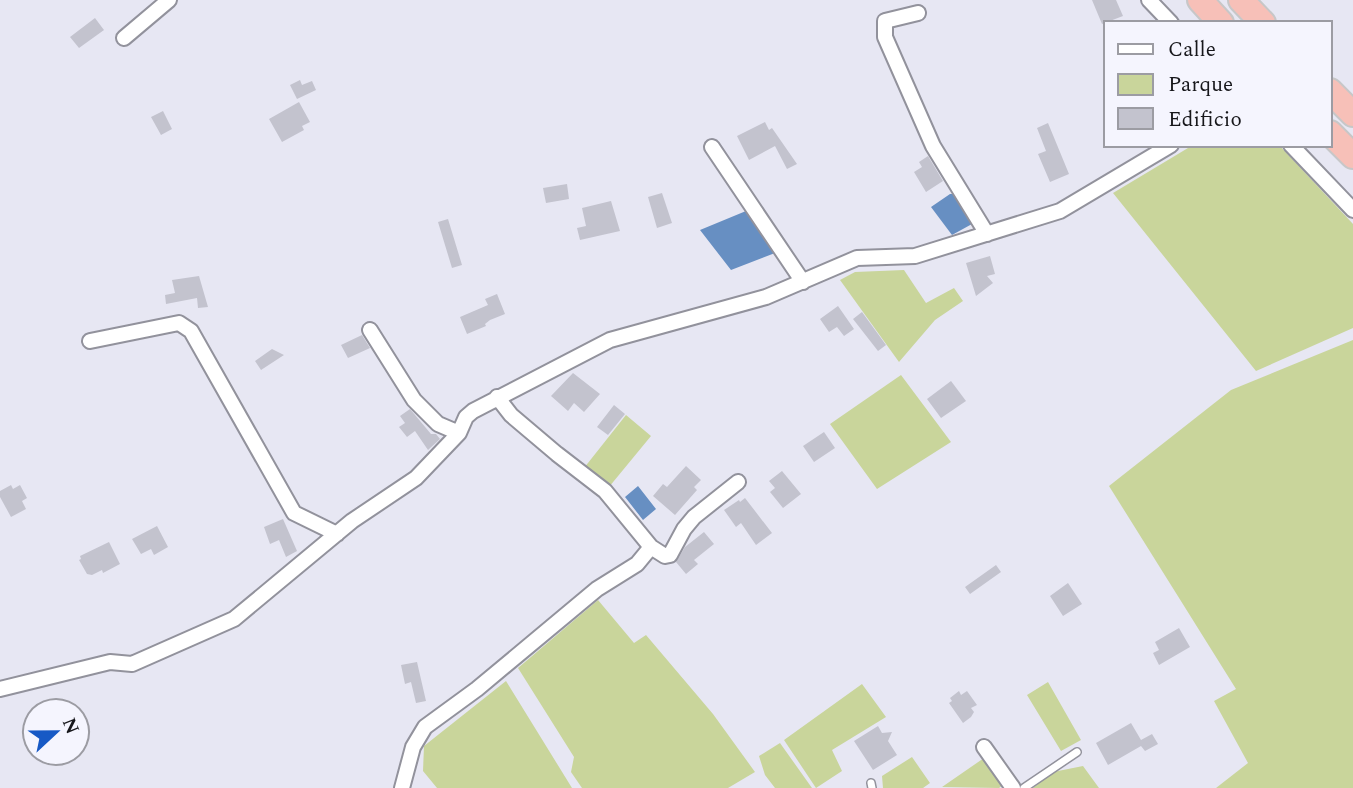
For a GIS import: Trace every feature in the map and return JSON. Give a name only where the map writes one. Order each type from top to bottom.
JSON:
[{"type":"highway","points":[[1199,0],[1219,21]]},
{"type":"highway","points":[[1241,0],[1261,21]]},
{"type":"highway","points":[[1332,92],[1353,114]]},
{"type":"highway","points":[[1332,135],[1353,156]]},
{"type":"street","points":[[124,38],[169,0]]},
{"type":"street","points":[[1149,0],[1169,21]]},
{"type":"street","points":[[918,13],[885,21],[885,37],[933,146],[987,234]]},
{"type":"street","points":[[712,147],[803,282]]},
{"type":"street","points":[[0,689],[110,662],[132,664],[234,619],[352,521],[416,478],[459,433],[466,417],[497,397],[610,340],[766,297],[857,258],[915,256],[1060,211],[1168,147]]},
{"type":"street","points":[[1293,147],[1353,210]]},
{"type":"street","points":[[90,341],[179,323],[191,331],[294,513],[337,534]]},
{"type":"street","points":[[370,330],[414,400],[439,424],[459,433]]},
{"type":"street","points":[[497,397],[511,415],[606,491],[651,547],[665,556],[670,555],[694,517],[738,482]]},
{"type":"street","points":[[402,788],[413,747],[425,727],[477,689],[597,589],[638,564],[651,547]]},
{"type":"street","points":[[984,747],[1013,788]]},
{"type":"lane","points":[[1024,788],[1077,752]]},
{"type":"green space","points":[[1190,147],[1281,147],[1353,224],[1353,328],[1256,371],[1113,193]]},
{"type":"green space","points":[[904,270],[926,303],[954,288],[963,301],[935,320],[899,362],[840,280],[855,272]]},
{"type":"green space","points":[[1353,340],[1353,788],[1216,788],[1248,763],[1214,701],[1236,689],[1109,486],[1231,390]]},
{"type":"green space","points":[[901,375],[951,442],[877,489],[830,424]]},
{"type":"green space","points":[[626,415],[651,436],[609,487],[584,468]]},
{"type":"green space","points":[[598,600],[634,643],[646,635],[713,714],[755,772],[728,788],[582,788],[571,772],[574,757],[518,668]]},
{"type":"green space","points":[[506,681],[572,788],[437,788],[423,771],[424,746]]},
{"type":"green space","points":[[1048,682],[1081,740],[1061,751],[1027,695]]},
{"type":"green space","points":[[862,684],[886,717],[832,750],[842,771],[816,788],[784,740]]},
{"type":"green space","points":[[780,743],[812,788],[775,788],[765,775],[759,756]]},
{"type":"green space","points":[[912,757],[930,783],[923,788],[883,788],[882,776]]},
{"type":"green space","points":[[984,758],[1003,785],[999,788],[942,787]]},
{"type":"green space","points":[[1083,766],[1099,788],[1033,788],[1053,772]]},
{"type":"water","points":[[954,194],[972,224],[952,235],[931,207]]},
{"type":"water","points":[[746,211],[775,253],[731,270],[700,230]]},
{"type":"water","points":[[638,486],[656,509],[643,520],[625,497]]},
{"type":"building","points":[[1092,0],[1116,0],[1123,16],[1102,24]]},
{"type":"building","points":[[95,18],[104,30],[79,48],[70,37]]},
{"type":"building","points":[[300,80],[302,85],[312,81],[316,90],[297,99],[290,85]]},
{"type":"building","points":[[299,102],[310,122],[302,126],[304,130],[282,142],[269,119]]},
{"type":"building","points":[[163,111],[172,129],[161,135],[151,117]]},
{"type":"building","points":[[765,122],[797,164],[787,169],[775,146],[749,160],[737,136]]},
{"type":"building","points":[[1048,123],[1069,174],[1050,182],[1038,154],[1046,151],[1037,128]]},
{"type":"building","points":[[928,156],[943,181],[926,192],[914,172],[922,167],[919,162]]},
{"type":"building","points":[[567,184],[569,199],[546,203],[543,188]]},
{"type":"building","points":[[662,193],[672,223],[657,228],[648,197]]},
{"type":"building","points":[[611,201],[620,231],[580,240],[577,228],[586,226],[582,208]]},
{"type":"building","points":[[448,219],[462,265],[452,268],[438,222]]},
{"type":"building","points":[[990,256],[995,274],[987,276],[993,283],[976,296],[966,263]]},
{"type":"building","points":[[199,276],[208,307],[198,308],[197,298],[166,304],[165,295],[175,293],[172,280]]},
{"type":"building","points":[[497,294],[505,314],[467,334],[460,317],[488,305],[485,299]]},
{"type":"building","points":[[838,306],[854,329],[844,336],[837,327],[829,332],[820,319]]},
{"type":"building","points":[[862,312],[886,345],[878,351],[853,319]]},
{"type":"building","points":[[362,335],[370,348],[348,358],[341,345]]},
{"type":"building","points":[[272,349],[284,355],[261,370],[255,361]]},
{"type":"building","points":[[573,373],[600,394],[584,412],[574,403],[568,411],[551,396]]},
{"type":"building","points":[[951,381],[966,401],[941,418],[927,399]]},
{"type":"building","points":[[614,405],[625,414],[608,435],[597,427]]},
{"type":"building","points":[[410,409],[431,434],[436,434],[440,439],[428,450],[415,431],[407,437],[399,427],[405,423],[400,416]]},
{"type":"building","points":[[824,432],[835,448],[814,462],[803,446]]},
{"type":"building","points":[[686,466],[701,480],[694,487],[697,490],[675,515],[653,496],[663,484],[667,487]]},
{"type":"building","points":[[782,471],[801,494],[783,508],[770,492],[775,488],[769,481]]},
{"type":"building","points":[[11,485],[13,489],[20,485],[27,498],[22,501],[26,509],[11,517],[0,497],[0,491]]},
{"type":"building","points":[[745,498],[772,533],[756,545],[741,523],[736,527],[724,510]]},
{"type":"building","points":[[283,519],[297,551],[286,557],[279,540],[270,544],[264,527]]},
{"type":"building","points":[[157,526],[168,547],[154,555],[151,549],[141,554],[132,539]]},
{"type":"building","points":[[704,532],[714,544],[694,560],[698,564],[686,574],[676,562],[685,547]]},
{"type":"building","points":[[109,542],[120,564],[103,573],[102,570],[92,575],[87,574],[79,560],[80,556]]},
{"type":"building","points":[[996,565],[1001,572],[970,594],[965,587]]},
{"type":"building","points":[[1068,583],[1082,604],[1063,616],[1050,596]]},
{"type":"building","points":[[1179,628],[1190,647],[1159,665],[1153,653],[1159,650],[1155,642]]},
{"type":"building","points":[[417,662],[426,701],[416,703],[411,682],[405,684],[401,665]]},
{"type":"building","points":[[959,691],[961,695],[967,691],[977,705],[971,708],[974,712],[963,723],[949,703],[952,701],[950,698]]},
{"type":"building","points":[[1131,723],[1141,740],[1152,734],[1158,744],[1145,751],[1141,746],[1108,765],[1096,743]]},
{"type":"building","points":[[878,726],[882,733],[892,732],[888,741],[897,755],[873,770],[854,741]]}]
